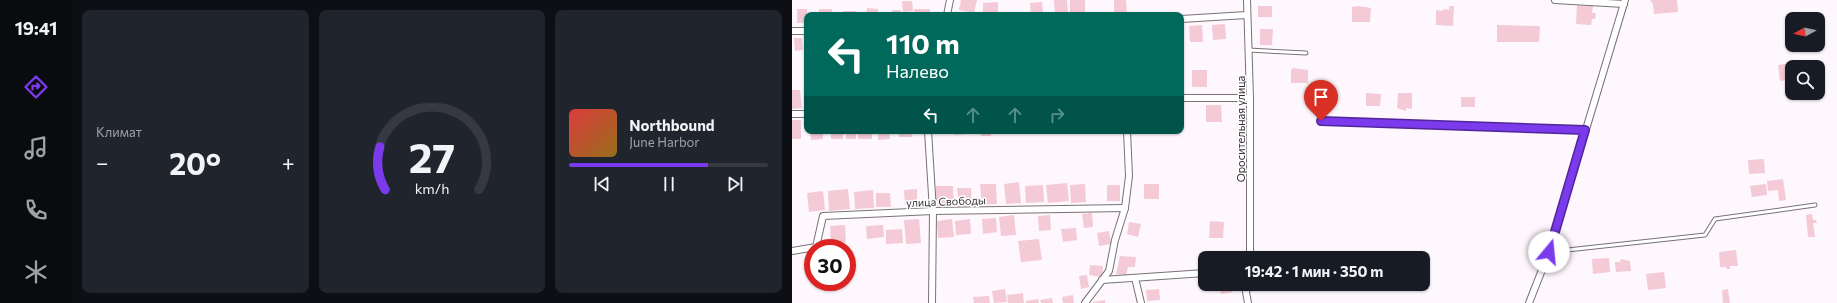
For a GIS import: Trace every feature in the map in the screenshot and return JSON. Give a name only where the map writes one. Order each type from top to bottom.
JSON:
[{"type":"street","points":[[948,12],[950,0]]},
{"type":"street","name":"Оросительная улица","points":[[1247,0],[1250,98],[1250,251]]},
{"type":"street","points":[[1529,303],[1549,252],[1625,2],[1555,0]]},
{"type":"street","points":[[1184,19],[1247,15]]},
{"type":"street","points":[[792,31],[804,31]]},
{"type":"street","points":[[1184,98],[1250,98]]},
{"type":"street","points":[[792,114],[804,114]]},
{"type":"street","points":[[928,134],[933,211],[932,303]]},
{"type":"street","points":[[1085,303],[1109,272],[1115,240],[1125,208],[1129,176],[1127,134]]},
{"type":"street","name":"улица Свободы","points":[[792,251],[816,247],[823,216],[933,211],[1125,208]]},
{"type":"street","points":[[1102,280],[1198,274]]},
{"type":"street","points":[[1135,278],[1140,303]]},
{"type":"street","points":[[1246,291],[1248,303]]},
{"type":"lane","points":[[1248,50],[1306,53]]},
{"type":"lane","points":[[1321,121],[1585,130]]},
{"type":"lane","points":[[1549,252],[1705,235],[1715,219],[1815,205]]},
{"type":"building","points":[[961,0],[977,0],[974,12],[959,10]]},
{"type":"building","points":[[1054,0],[1067,0],[1068,12],[1055,12]]},
{"type":"building","points":[[1070,0],[1085,0],[1085,12],[1070,12]]},
{"type":"building","points":[[1114,0],[1126,0],[1127,12],[1114,12]]},
{"type":"building","points":[[1650,0],[1677,0],[1678,12],[1654,14],[1653,4]]},
{"type":"building","points":[[902,1],[912,1],[913,11],[903,12]]},
{"type":"building","points":[[998,2],[998,12],[983,12],[983,3]]},
{"type":"building","points":[[1042,2],[1043,12],[1031,12],[1030,3]]},
{"type":"building","points":[[1577,5],[1593,6],[1592,13],[1596,13],[1595,19],[1592,19],[1591,25],[1576,24]]},
{"type":"building","points":[[1258,6],[1272,6],[1272,17],[1258,17]]},
{"type":"building","points":[[1358,6],[1371,8],[1370,22],[1352,22],[1352,7]]},
{"type":"building","points":[[1449,6],[1454,6],[1453,26],[1436,25],[1436,10],[1449,10]]},
{"type":"building","points":[[867,8],[878,9],[878,12],[866,12]]},
{"type":"building","points":[[797,9],[807,9],[807,12],[804,12],[804,23],[797,23]]},
{"type":"building","points":[[819,9],[832,9],[832,12],[819,12]]},
{"type":"building","points":[[914,9],[930,9],[930,12],[914,12]]},
{"type":"building","points":[[892,10],[901,10],[901,12],[892,12]]},
{"type":"building","points":[[843,11],[856,11],[856,12]]},
{"type":"building","points":[[1225,24],[1226,39],[1213,40],[1212,25]]},
{"type":"building","points":[[1202,25],[1203,42],[1190,42],[1189,26]]},
{"type":"building","points":[[1497,25],[1540,26],[1539,42],[1497,42]]},
{"type":"building","points":[[1260,29],[1273,29],[1272,45],[1260,45]]},
{"type":"building","points":[[794,38],[802,38],[803,50],[795,51]]},
{"type":"building","points":[[1785,64],[1785,80],[1780,81],[1778,65]]},
{"type":"building","points":[[1293,68],[1308,70],[1308,83],[1291,83],[1291,70]]},
{"type":"building","points":[[1192,70],[1207,70],[1207,87],[1192,87]]},
{"type":"building","points":[[792,90],[800,90],[802,108],[792,109]]},
{"type":"building","points":[[1366,93],[1381,94],[1380,106],[1366,106]]},
{"type":"building","points":[[1398,93],[1412,93],[1412,109],[1406,108],[1406,111],[1397,108]]},
{"type":"building","points":[[1461,97],[1475,97],[1475,107],[1461,107]]},
{"type":"building","points":[[1206,105],[1221,105],[1222,122],[1206,122]]},
{"type":"building","points":[[792,120],[801,120],[801,139],[792,139]]},
{"type":"building","points":[[810,134],[823,134],[823,139],[811,140]]},
{"type":"building","points":[[831,134],[843,134],[843,139],[831,139]]},
{"type":"building","points":[[846,134],[856,134],[856,139],[846,139]]},
{"type":"building","points":[[858,134],[872,134],[872,139],[858,139]]},
{"type":"building","points":[[878,134],[889,134],[890,139],[878,140]]},
{"type":"building","points":[[899,134],[912,134],[912,137],[899,137]]},
{"type":"building","points":[[981,134],[991,134],[991,136],[981,136]]},
{"type":"building","points":[[1764,159],[1765,173],[1749,174],[1748,160]]},
{"type":"building","points":[[1783,179],[1786,200],[1779,201],[1778,190],[1768,191],[1767,181]]},
{"type":"building","points":[[1019,182],[1021,203],[1006,204],[1004,184]]},
{"type":"building","points":[[1067,183],[1069,201],[1048,203],[1046,185]]},
{"type":"building","points":[[980,184],[996,184],[997,204],[982,205]]},
{"type":"building","points":[[1085,184],[1086,202],[1071,203],[1070,185]]},
{"type":"building","points":[[1144,184],[1159,184],[1159,199],[1144,199]]},
{"type":"building","points":[[1766,184],[1767,195],[1752,197],[1750,186]]},
{"type":"building","points":[[1043,185],[1044,202],[1026,203],[1025,186]]},
{"type":"building","points":[[1107,185],[1120,185],[1120,201],[1107,201]]},
{"type":"building","points":[[936,186],[953,186],[954,205],[936,206]]},
{"type":"building","points":[[957,188],[971,188],[972,206],[959,207]]},
{"type":"building","points":[[848,189],[850,209],[829,211],[828,191]]},
{"type":"building","points":[[917,189],[917,204],[905,205],[904,190]]},
{"type":"building","points":[[873,190],[874,208],[855,209],[854,192]]},
{"type":"building","points":[[823,191],[825,210],[809,212],[807,193]]},
{"type":"building","points":[[876,193],[890,193],[891,207],[876,207]]},
{"type":"building","points":[[1092,213],[1093,227],[1084,228],[1082,214]]},
{"type":"building","points":[[1812,214],[1813,220],[1816,220],[1817,223],[1813,223],[1815,237],[1808,237],[1806,215]]},
{"type":"building","points":[[1014,215],[1016,235],[1001,236],[999,217]]},
{"type":"building","points":[[1050,215],[1051,230],[1039,231],[1038,216]]},
{"type":"building","points":[[996,218],[997,232],[983,234],[982,219]]},
{"type":"building","points":[[919,219],[921,243],[906,244],[904,220]]},
{"type":"building","points":[[952,219],[954,237],[938,238],[937,221]]},
{"type":"building","points":[[970,219],[971,234],[956,235],[955,221]]},
{"type":"building","points":[[1210,221],[1224,222],[1223,238],[1209,238]]},
{"type":"building","points":[[1129,222],[1141,224],[1138,237],[1127,234]]},
{"type":"building","points":[[845,225],[846,239],[831,239],[830,226]]},
{"type":"building","points":[[883,225],[884,237],[867,239],[866,226]]},
{"type":"building","points":[[1076,228],[1077,240],[1063,242],[1061,229]]},
{"type":"building","points":[[902,229],[903,243],[886,244],[886,230]]},
{"type":"building","points":[[1109,231],[1111,244],[1099,246],[1097,233]]},
{"type":"building","points":[[1039,239],[1042,260],[1021,262],[1018,241]]},
{"type":"building","points":[[1736,250],[1738,266],[1730,266],[1730,269],[1720,267],[1719,252]]},
{"type":"building","points":[[1120,256],[1136,257],[1135,267],[1128,267],[1126,275],[1116,274]]},
{"type":"building","points":[[1609,258],[1610,272],[1593,274],[1592,259]]},
{"type":"building","points":[[1621,259],[1630,261],[1631,271],[1616,272],[1615,262],[1620,262]]},
{"type":"building","points":[[1090,265],[1103,266],[1102,277],[1089,275]]},
{"type":"building","points":[[1664,272],[1666,288],[1648,290],[1646,274]]},
{"type":"building","points":[[1087,275],[1089,287],[1081,289],[1079,276]]},
{"type":"building","points":[[1005,289],[1007,302],[994,303],[992,291]]},
{"type":"building","points":[[1159,289],[1160,300],[1147,301],[1146,290]]},
{"type":"building","points":[[1728,289],[1730,303],[1723,303],[1722,290]]},
{"type":"building","points":[[1220,291],[1232,292],[1221,294]]},
{"type":"building","points":[[1023,293],[1024,303],[1008,303],[1007,295]]},
{"type":"building","points":[[1073,295],[1074,303],[1063,303],[1062,297]]},
{"type":"building","points":[[989,296],[990,303],[974,303],[973,297]]},
{"type":"building","points":[[1052,298],[1053,303],[1041,303],[1040,300]]},
{"type":"building","points":[[1038,299],[1039,303],[1026,303],[1026,301]]},
{"type":"building","points":[[1105,300],[1105,303],[1093,303],[1093,302]]},
{"type":"route","points":[[1321,121],[1585,130],[1549,252]]}]
